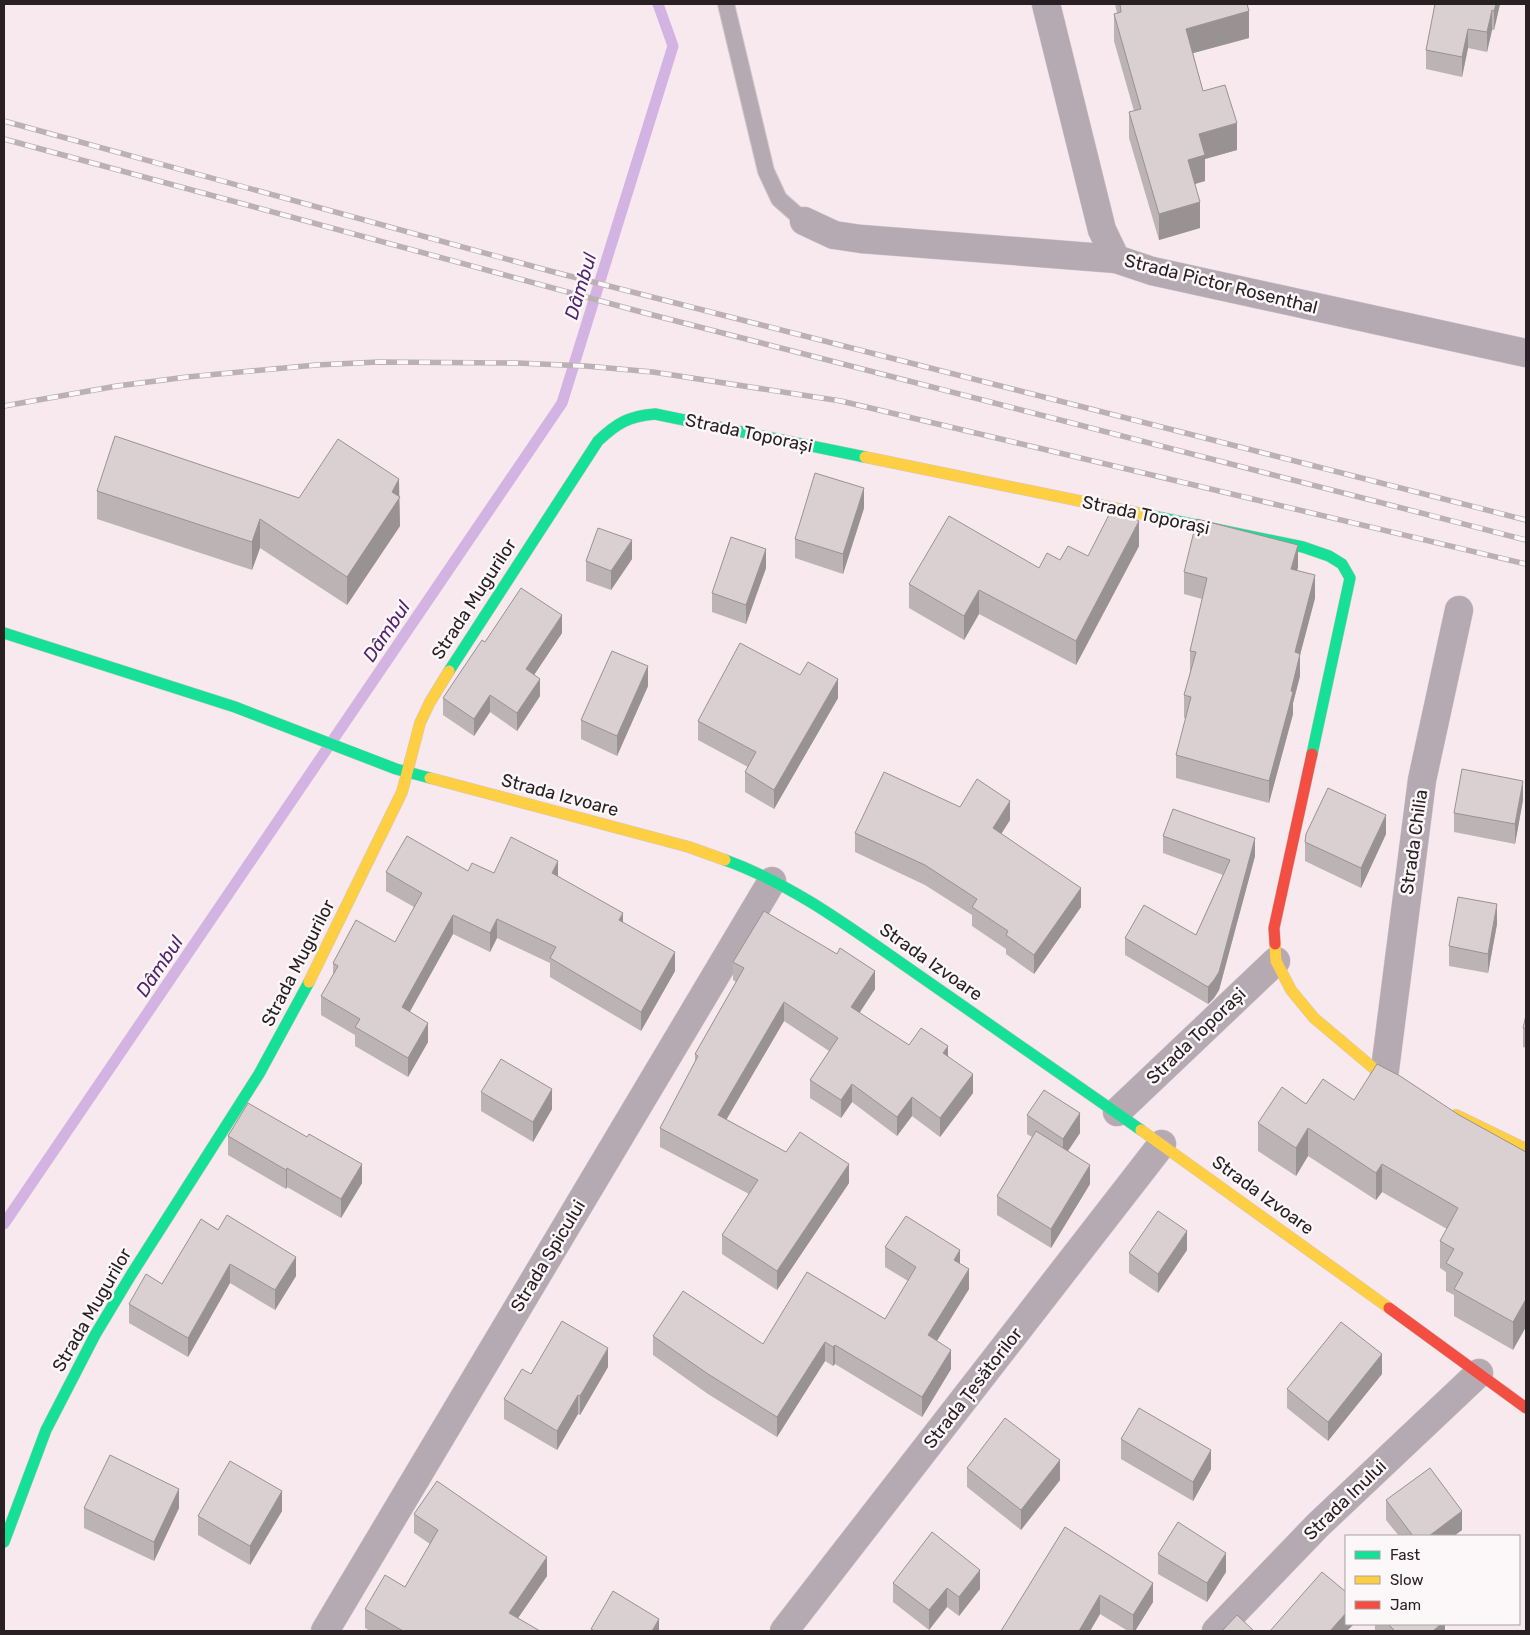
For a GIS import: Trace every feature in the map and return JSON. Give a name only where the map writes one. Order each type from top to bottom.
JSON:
[{"type":"street","name":"Strada Pictor Rosenthal","points":[[1046,4],[1102,230],[1116,259],[1152,271],[1526,353]]},
{"type":"street","points":[[804,221],[834,235],[861,239],[1116,259]]},
{"type":"street","name":"Strada Toporași","points":[[636,415],[655,414],[1303,547],[1330,556],[1342,564],[1350,578],[1274,928],[1276,961],[1291,990],[1314,1018],[1384,1077],[1417,1095]]},
{"type":"street","name":"Strada Mugurilor","points":[[4,1542],[46,1430],[95,1336],[131,1274],[258,1074],[321,960],[402,792],[420,723],[430,702],[465,644],[598,441],[618,422],[636,415]]},
{"type":"street","name":"Strada Chilia","points":[[1384,1077],[1422,780],[1460,610]]},
{"type":"street","name":"Strada Izvoare","points":[[4,634],[76,655],[235,707],[396,769],[689,847],[731,862],[772,881],[813,904],[862,936],[1117,1112],[1526,1408]]},
{"type":"street","name":"Strada Spicului","points":[[325,1631],[772,881]]},
{"type":"street","name":"Strada Toporași","points":[[1117,1112],[1276,961]]},
{"type":"street","points":[[1442,1108],[1526,1150]]},
{"type":"street","name":"Strada Țesătorilor","points":[[784,1631],[1162,1144]]},
{"type":"street","name":"Strada Inului","points":[[1216,1631],[1318,1525],[1479,1374]]},
{"type":"lane","points":[[726,4],[766,171],[779,199],[804,221]]},
{"type":"building","points":[[1120,4],[1247,4],[1249,11],[1186,29],[1203,91],[1225,85],[1237,123],[1199,134],[1205,155],[1188,160],[1200,202],[1159,214],[1129,112],[1141,109],[1114,14],[1121,12]]},
{"type":"building","points":[[1435,4],[1496,4],[1494,11],[1492,10],[1487,32],[1468,29],[1462,57],[1426,50]]},
{"type":"building","points":[[115,436],[299,498],[338,439],[399,479],[392,492],[400,497],[347,577],[260,519],[252,542],[97,491]]},
{"type":"building","points":[[815,473],[864,488],[843,554],[795,539]]},
{"type":"building","points":[[1113,507],[1139,521],[1076,641],[979,590],[964,616],[909,584],[949,516],[1039,568],[1047,553],[1060,560],[1068,546],[1088,556]]},
{"type":"building","points":[[1197,519],[1298,545],[1291,569],[1315,575],[1295,652],[1300,654],[1291,691],[1293,692],[1269,781],[1176,755],[1191,697],[1184,695],[1196,652],[1190,651],[1207,578],[1184,572]]},
{"type":"building","points":[[598,528],[632,540],[611,571],[586,561]]},
{"type":"building","points":[[731,537],[766,549],[746,605],[712,593]]},
{"type":"building","points":[[521,588],[562,615],[526,669],[540,679],[517,713],[490,695],[474,719],[443,698],[482,640],[485,642]]},
{"type":"building","points":[[740,643],[800,675],[808,662],[838,679],[774,790],[745,772],[756,752],[698,721]]},
{"type":"building","points":[[612,651],[648,666],[617,736],[581,720]]},
{"type":"building","points":[[1462,769],[1523,781],[1515,824],[1454,813]]},
{"type":"building","points":[[884,772],[960,807],[977,779],[1010,801],[993,828],[1081,888],[1034,955],[1006,935],[1008,931],[972,907],[977,899],[925,865],[855,833]]},
{"type":"building","points":[[1328,788],[1386,815],[1361,868],[1305,842],[1306,834]]},
{"type":"building","points":[[1173,809],[1255,838],[1219,972],[1208,987],[1125,938],[1144,905],[1196,935],[1230,860],[1163,836]]},
{"type":"building","points":[[407,836],[468,871],[472,863],[494,873],[511,837],[558,861],[552,873],[623,913],[619,920],[675,952],[641,1012],[550,958],[556,947],[497,919],[490,933],[453,915],[402,1007],[428,1023],[408,1058],[355,1027],[360,1019],[321,996],[338,966],[333,963],[356,920],[395,942],[422,893],[386,872]]},
{"type":"building","points":[[1458,897],[1497,904],[1488,954],[1449,946]]},
{"type":"building","points":[[764,911],[837,954],[840,948],[875,971],[851,1007],[909,1045],[921,1028],[948,1046],[943,1053],[973,1074],[940,1118],[912,1097],[897,1117],[852,1084],[841,1100],[810,1080],[838,1038],[784,1002],[718,1115],[786,1152],[800,1132],[849,1164],[777,1271],[722,1235],[758,1180],[660,1128],[698,1056],[695,1054],[744,968],[733,962]]},
{"type":"building","points":[[1526,1015],[1526,1029],[1523,1028]]},
{"type":"building","points":[[501,1059],[552,1089],[533,1122],[481,1092]]},
{"type":"building","points":[[1377,1064],[1400,1076],[1459,1115],[1526,1152],[1526,1299],[1513,1322],[1454,1289],[1463,1273],[1446,1263],[1454,1249],[1440,1241],[1458,1208],[1382,1164],[1376,1173],[1308,1128],[1296,1148],[1258,1123],[1282,1087],[1306,1104],[1323,1079],[1354,1100]]},
{"type":"building","points":[[1044,1090],[1080,1113],[1063,1139],[1027,1115]]},
{"type":"building","points":[[248,1103],[307,1137],[309,1134],[362,1164],[341,1199],[228,1136]]},
{"type":"building","points":[[1036,1131],[1090,1165],[1051,1229],[997,1196]]},
{"type":"building","points":[[1158,1211],[1187,1231],[1158,1274],[1129,1253]]},
{"type":"building","points":[[227,1215],[296,1257],[275,1290],[230,1264],[188,1338],[129,1304],[146,1274],[162,1284],[201,1219],[218,1230]]},
{"type":"building","points":[[906,1216],[960,1250],[954,1260],[969,1269],[928,1335],[951,1350],[922,1397],[835,1345],[833,1347],[825,1342],[777,1417],[708,1374],[653,1336],[683,1291],[763,1344],[807,1272],[885,1319],[916,1267],[885,1247]]},
{"type":"building","points":[[562,1321],[608,1348],[557,1431],[504,1399],[522,1369],[531,1374]]},
{"type":"building","points":[[1341,1322],[1382,1354],[1328,1422],[1287,1389]]},
{"type":"building","points":[[1139,1408],[1211,1450],[1193,1482],[1121,1439]]},
{"type":"building","points":[[1005,1418],[1060,1460],[1021,1510],[967,1468]]},
{"type":"building","points":[[110,1455],[179,1489],[154,1542],[84,1508]]},
{"type":"building","points":[[230,1461],[282,1491],[250,1546],[198,1516]]},
{"type":"building","points":[[1430,1468],[1462,1511],[1430,1535],[1412,1535],[1386,1500]]},
{"type":"building","points":[[437,1481],[547,1557],[509,1613],[540,1631],[403,1631],[365,1609],[385,1575],[405,1587],[438,1530],[414,1514]]},
{"type":"building","points":[[1178,1522],[1226,1553],[1207,1583],[1158,1554]]},
{"type":"building","points":[[1065,1527],[1153,1583],[1133,1615],[1100,1595],[1079,1631],[1001,1631]]},
{"type":"building","points":[[932,1532],[980,1570],[959,1597],[947,1588],[929,1610],[893,1583]]},
{"type":"building","points":[[1322,1572],[1345,1591],[1345,1614],[1330,1631],[1270,1631]]},
{"type":"building","points":[[613,1591],[659,1619],[652,1631],[595,1631],[591,1629]]},
{"type":"building","points":[[1237,1615],[1254,1631],[1222,1631]]},
{"type":"building","points":[[1389,1625],[1440,1625],[1433,1631],[1395,1631]]},
{"type":"waterway","name":"Dâmbul","points":[[4,1224],[562,403],[673,46],[658,4]]},
{"type":"railway","points":[[4,121],[550,271],[1526,520]]},
{"type":"railway","points":[[4,139],[645,313],[1526,540]]},
{"type":"railway","points":[[4,406],[117,386],[187,377],[316,365],[378,362],[517,363],[586,366],[653,372],[841,401],[1526,564]]},
{"type":"traffic: fast","points":[[449,671],[598,441],[611,429],[624,422],[655,414],[865,457]]},
{"type":"traffic: fast","points":[[1148,515],[1303,547],[1329,556],[1342,564],[1350,578],[1312,754]]},
{"type":"traffic: fast","points":[[4,633],[235,707],[396,769],[430,778]]},
{"type":"traffic: fast","points":[[725,860],[776,882],[824,911],[1141,1130]]},
{"type":"traffic: fast","points":[[4,1542],[46,1430],[95,1335],[259,1074],[309,982]]},
{"type":"traffic: slow","points":[[865,457],[1148,515]]},
{"type":"traffic: slow","points":[[309,982],[402,792],[420,723],[449,671]]},
{"type":"traffic: slow","points":[[430,778],[689,847],[725,860]]},
{"type":"traffic: slow","points":[[1275,944],[1276,961],[1291,990],[1314,1018],[1384,1077],[1404,1088]]},
{"type":"traffic: slow","points":[[1456,1115],[1526,1149]]},
{"type":"traffic: slow","points":[[1141,1130],[1389,1308]]},
{"type":"traffic: jam","points":[[1275,944],[1274,928],[1312,754]]},
{"type":"traffic: jam","points":[[1389,1308],[1526,1408]]}]
